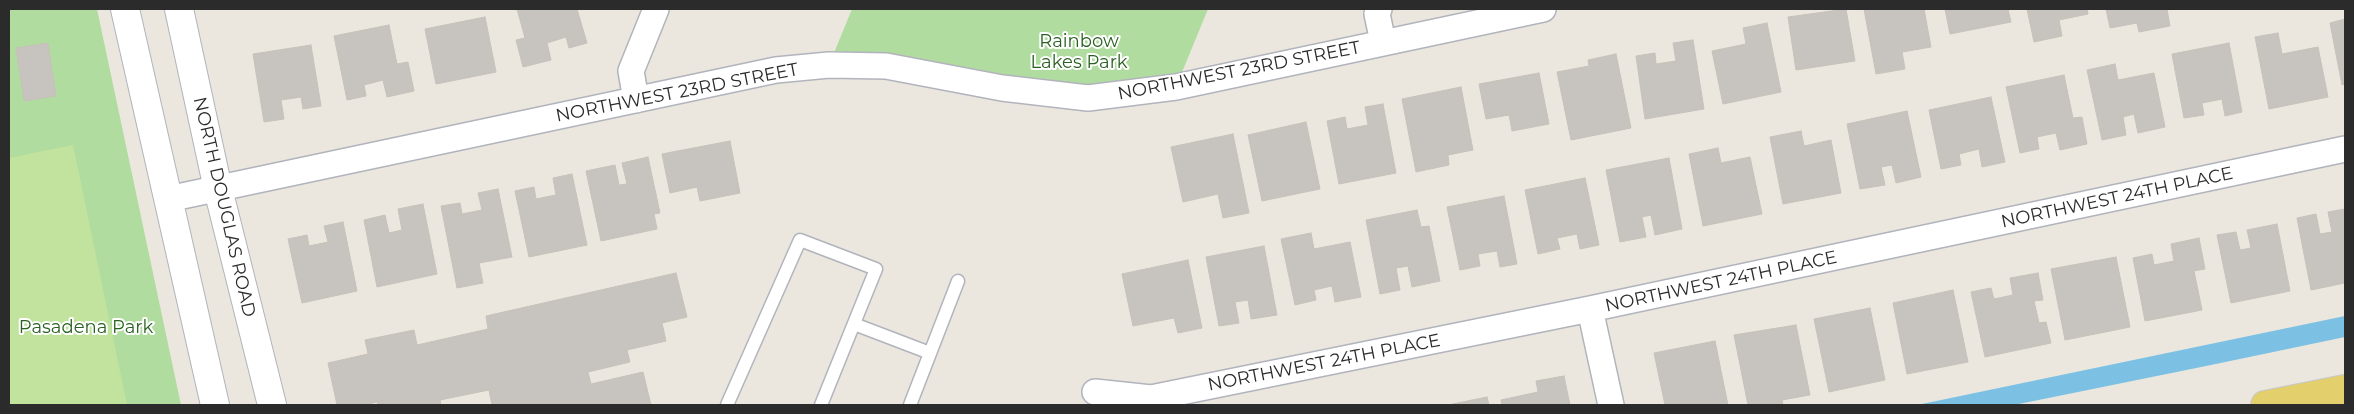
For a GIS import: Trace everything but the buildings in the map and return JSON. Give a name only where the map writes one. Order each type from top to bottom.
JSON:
[{"type":"main road","points":[[125,9],[215,405]]},
{"type":"main road","name":"NORTH DOUGLAS ROAD","points":[[179,9],[218,188],[272,405]]},
{"type":"main road","points":[[2265,405],[2345,389]]},
{"type":"street","points":[[636,100],[631,71],[656,9]]},
{"type":"street","points":[[1379,9],[1377,14],[1383,42]]},
{"type":"street","name":"NORTHWEST 23RD STREET","points":[[168,199],[776,70],[829,65],[886,66],[1002,88],[1088,98],[1176,87],[1543,9]]},
{"type":"street","name":"NORTHWEST 24TH PLACE","points":[[1095,392],[1151,398],[1590,309],[2345,149]]},
{"type":"street","points":[[1590,309],[1611,405]]},
{"type":"lane","points":[[728,405],[800,240],[876,269],[821,405]]},
{"type":"lane","points":[[910,405],[958,281]]},
{"type":"lane","points":[[854,324],[930,353]]},
{"type":"green space","name":"Pasadena Park","points":[[9,9],[97,9],[181,405],[9,405]]},
{"type":"green space","name":"Rainbow Lakes Park","points":[[852,9],[1208,9],[1176,87],[1122,95],[829,65]]},
{"type":"green space","points":[[73,145],[127,405],[9,405],[9,158]]},
{"type":"water","points":[[2345,316],[2345,337],[2211,365],[2014,405],[1917,405]]}]
